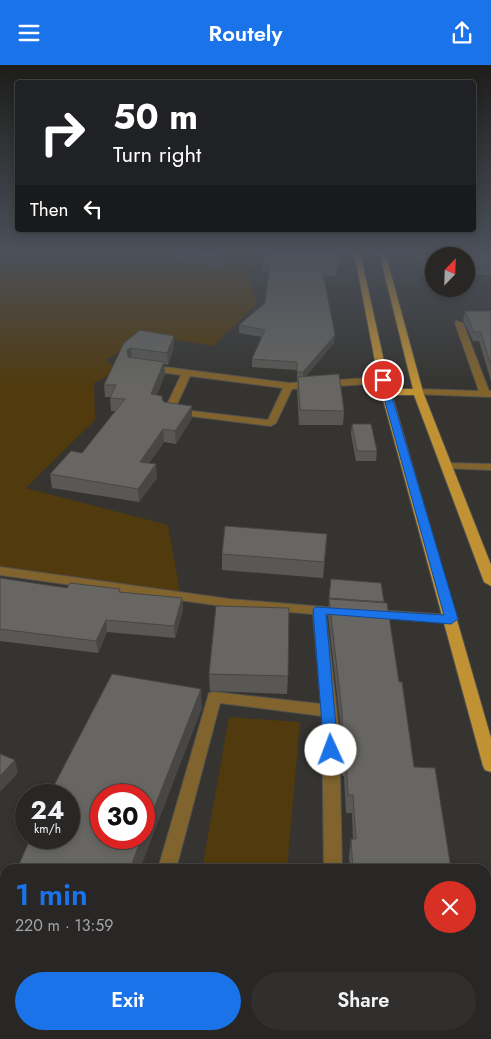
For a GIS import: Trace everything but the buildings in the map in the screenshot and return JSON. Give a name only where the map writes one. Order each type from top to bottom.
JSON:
[{"type":"main road","points":[[365,297],[386,392],[491,766]]},
{"type":"main road","points":[[394,297],[418,392],[491,582]]},
{"type":"main road","points":[[386,392],[418,392]]},
{"type":"street","points":[[418,392],[488,394],[459,323]]},
{"type":"street","points":[[141,367],[289,386],[383,380]]},
{"type":"street","points":[[187,372],[169,411],[271,423],[289,386]]},
{"type":"street","points":[[447,466],[491,467]]},
{"type":"street","points":[[0,571],[229,603],[451,619]]},
{"type":"street","points":[[319,610],[329,711],[333,864]]},
{"type":"street","points":[[168,864],[214,697],[329,711]]},
{"type":"shaded area","points":[[0,297],[254,297],[256,305],[213,346],[146,335],[106,360],[119,370],[94,383],[95,420],[26,488],[168,525],[180,592],[0,569]]},
{"type":"shaded area","points":[[229,717],[300,722],[287,864],[203,864]]},
{"type":"route","points":[[331,750],[331,730],[319,610],[438,620],[451,619],[383,380]]}]
